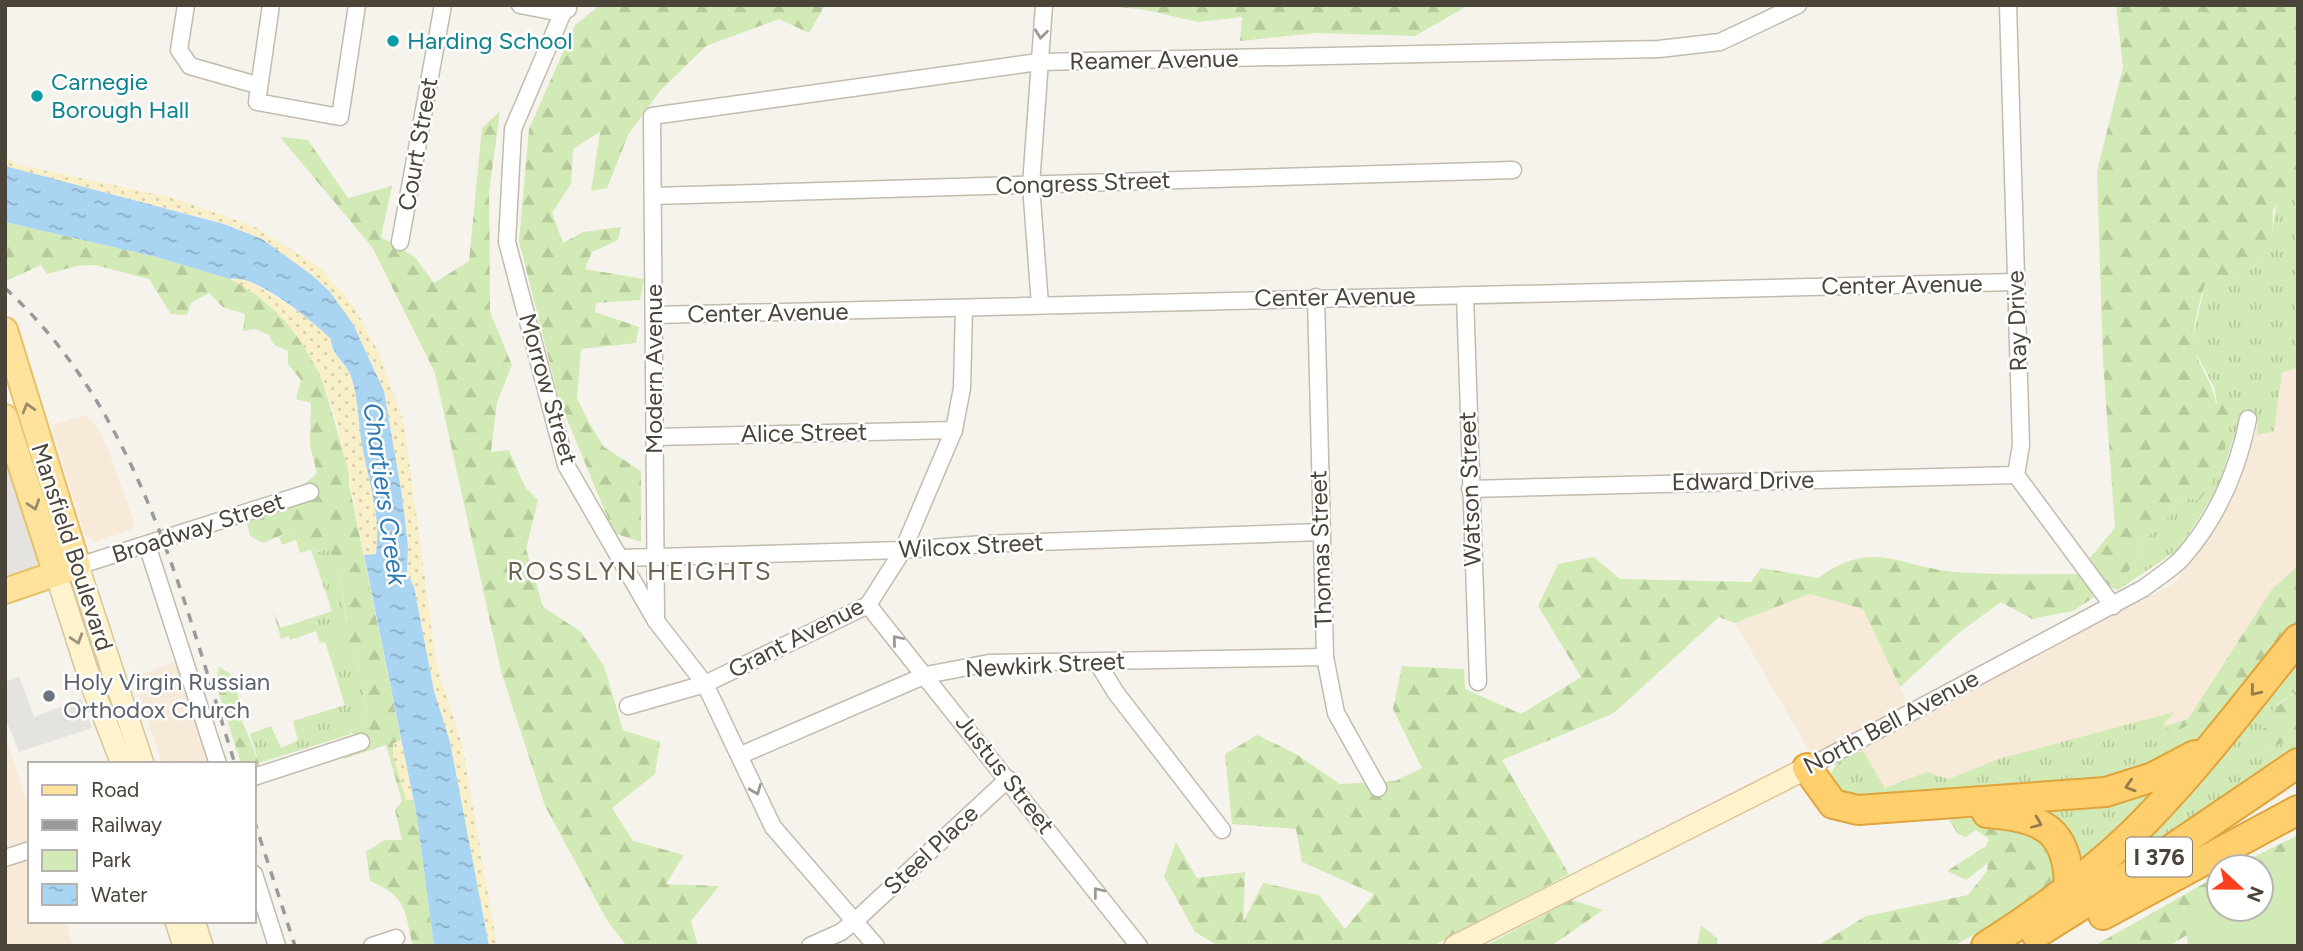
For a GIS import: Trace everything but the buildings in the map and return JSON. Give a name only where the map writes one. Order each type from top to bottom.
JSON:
[{"type":"highway","points":[[1986,946],[2069,890],[2151,815],[2298,639]]},
{"type":"highway","points":[[1807,768],[1830,802],[1840,808],[1858,810],[2106,792],[2153,778],[2212,744]]},
{"type":"highway","name":"I 376","points":[[2017,946],[2170,850],[2298,763]]},
{"type":"highway","points":[[1807,768],[1809,789],[1818,804],[1837,818],[1858,820],[1985,813],[2040,823],[2053,832],[2062,847],[2069,890]]},
{"type":"highway","name":"I 376","points":[[2053,946],[2298,786]]},
{"type":"highway","points":[[2103,915],[2298,810]]},
{"type":"main road","name":"Mansfield Boulevard","points":[[5,330],[67,570],[92,686],[121,762]]},
{"type":"main road","name":"Mansfield Boulevard","points":[[5,417],[142,762]]},
{"type":"main road","name":"Broadway Street","points":[[5,591],[67,570]]},
{"type":"main road","name":"North Bell Avenue","points":[[1455,946],[1807,768]]},
{"type":"main road","points":[[177,923],[184,946]]},
{"type":"main road","points":[[195,923],[202,946]]},
{"type":"street","points":[[186,5],[179,50],[190,66],[257,93],[340,117],[357,5]]},
{"type":"street","points":[[257,93],[271,5]]},
{"type":"street","name":"Court Street","points":[[400,242],[443,5]]},
{"type":"street","points":[[520,5],[564,9],[576,5]]},
{"type":"street","points":[[1040,305],[1031,185],[1044,5]]},
{"type":"street","name":"Reamer Avenue","points":[[652,116],[1038,62],[1659,49],[1720,43],[1797,5]]},
{"type":"street","name":"Ray Drive","points":[[2008,5],[2021,445],[2016,475]]},
{"type":"street","name":"Morrow Street","points":[[564,9],[513,130],[507,242],[566,465],[656,621],[705,684],[773,827],[876,946]]},
{"type":"street","name":"Modern Avenue","points":[[652,116],[656,621]]},
{"type":"street","name":"Congress Street","points":[[653,196],[1513,170]]},
{"type":"street","name":"Center Avenue","points":[[654,315],[2016,282]]},
{"type":"street","name":"Watson Street","points":[[1465,295],[1478,682]]},
{"type":"street","name":"Thomas Street","points":[[1316,297],[1325,657],[1336,713],[1378,788]]},
{"type":"street","name":"Grant Avenue","points":[[628,706],[705,684],[868,605],[903,550],[954,430],[962,388],[964,309]]},
{"type":"street","name":"North Bell Avenue","points":[[1807,768],[2144,588],[2187,551],[2216,510],[2232,474],[2248,419]]},
{"type":"street","name":"Alice Street","points":[[654,437],[954,430]]},
{"type":"street","points":[[2016,475],[2113,606]]},
{"type":"street","name":"Edward Drive","points":[[1470,489],[2016,475]]},
{"type":"street","name":"Broadway Street","points":[[67,570],[310,492]]},
{"type":"street","name":"Wilcox Street","points":[[620,558],[903,550],[984,544],[1322,532]]},
{"type":"street","points":[[147,545],[217,762]]},
{"type":"street","name":"Justus Street","points":[[868,605],[1139,946]]},
{"type":"street","name":"Newkirk Street","points":[[741,755],[926,675],[989,663],[1325,657]]},
{"type":"street","points":[[1097,662],[1116,693],[1222,830]]},
{"type":"street","points":[[256,776],[361,741]]},
{"type":"street","name":"Steel Place","points":[[810,946],[841,932],[855,921],[1008,779]]},
{"type":"street","points":[[5,858],[28,851]]},
{"type":"street","points":[[256,880],[277,946]]},
{"type":"street","points":[[372,946],[396,938]]},
{"type":"shaded area","points":[[2298,344],[2298,566],[2272,589],[2188,719],[1888,794],[1810,752],[1735,623],[1810,594],[1863,609],[1915,719],[2175,583],[2235,492],[2261,396]]},
{"type":"shaded area","points":[[85,415],[97,427],[108,450],[134,520],[133,529],[94,542],[85,536],[51,425]]},
{"type":"shaded area","points":[[5,462],[40,564],[5,576]]},
{"type":"shaded area","points":[[178,661],[212,762],[161,762],[134,677]]},
{"type":"shaded area","points":[[19,676],[34,717],[81,699],[92,728],[19,752],[5,717],[5,682]]},
{"type":"shaded area","points":[[5,735],[28,805],[28,923],[66,923],[73,946],[5,946]]},
{"type":"green space","points":[[600,5],[825,5],[809,33],[779,19],[706,46],[660,91],[628,135],[607,188],[591,191],[600,132],[573,149],[571,184],[552,213],[563,243],[583,232],[621,227],[618,240],[592,252],[585,269],[644,279],[640,300],[596,303],[595,312],[639,327],[636,343],[581,349],[577,398],[604,447],[641,471],[641,542],[614,533],[559,400],[519,241],[529,129],[575,25]]},
{"type":"green space","points":[[1102,5],[1469,5],[1415,36],[1316,33],[1240,41],[1242,17],[1198,22],[1146,10]]},
{"type":"green space","points":[[2116,5],[2298,5],[2298,167],[2273,210],[2272,242],[2267,259],[2227,281],[2205,285],[2195,324],[2194,346],[2216,404],[2231,401],[2237,415],[2224,437],[2225,453],[2222,461],[2200,500],[2180,498],[2172,514],[2140,543],[2137,558],[2121,583],[2091,589],[2093,598],[2073,611],[2032,619],[2001,602],[1960,632],[1900,687],[1863,609],[1810,594],[1735,623],[1719,617],[1614,713],[1502,760],[1569,874],[1433,946],[1219,946],[1195,932],[1164,876],[1176,842],[1197,878],[1245,872],[1243,922],[1263,883],[1319,895],[1345,929],[1374,894],[1302,862],[1296,829],[1232,824],[1225,754],[1257,735],[1296,754],[1340,784],[1395,781],[1422,768],[1393,709],[1402,666],[1464,669],[1465,689],[1521,714],[1581,677],[1538,606],[1558,564],[1594,557],[1620,579],[1751,582],[1761,568],[1818,578],[1856,559],[1872,557],[1957,572],[2076,574],[2115,528],[2103,361],[2097,171],[2123,67]]},
{"type":"green space","points":[[500,111],[489,192],[490,312],[512,365],[497,402],[491,452],[509,450],[525,487],[538,500],[526,549],[543,607],[580,631],[604,666],[623,730],[660,742],[655,774],[612,808],[633,841],[684,855],[666,884],[719,886],[691,921],[698,946],[627,946],[608,922],[545,806],[501,671],[435,373],[372,247],[280,137],[308,140],[348,198],[392,186],[381,237],[415,257],[434,283],[469,261],[482,128]]},
{"type":"green space","points":[[2298,167],[2298,368],[2282,372],[2274,431],[2257,435],[2258,421],[2237,426],[2218,488],[2179,549],[2118,590],[2108,586],[2121,583],[2137,558],[2140,543],[2172,514],[2180,498],[2224,437],[2214,387],[2194,349],[2193,337],[2205,285],[2227,281],[2267,259],[2278,201]]},
{"type":"green space","points":[[5,222],[156,257],[230,279],[253,291],[286,320],[319,369],[349,472],[349,484],[401,740],[393,744],[406,800],[413,800],[417,817],[434,946],[413,946],[402,906],[391,893],[370,881],[366,852],[384,840],[402,840],[395,810],[402,801],[386,745],[344,759],[345,752],[363,744],[350,731],[359,727],[368,715],[358,662],[351,648],[336,639],[338,627],[347,619],[339,574],[328,548],[320,552],[300,542],[296,529],[263,543],[250,536],[247,523],[317,473],[310,445],[311,403],[296,399],[301,380],[288,364],[288,351],[274,345],[269,335],[254,329],[243,331],[245,314],[223,307],[209,293],[191,303],[187,315],[171,314],[149,279],[95,265],[77,266],[47,274],[41,265],[6,281]]},
{"type":"green space","points":[[296,529],[300,542],[319,552],[328,548],[339,574],[351,648],[358,662],[368,716],[359,727],[350,731],[351,734],[259,763],[250,734],[271,726],[281,748],[298,740],[293,721],[345,705],[325,642],[320,643],[316,631],[290,640],[289,636],[281,639],[273,611],[281,628],[332,611],[311,550],[300,553],[296,540],[282,545],[279,537]]},
{"type":"green space","points":[[2298,566],[2298,627],[2225,708],[2174,732],[2163,726],[2188,719],[2272,589]]},
{"type":"green space","points":[[2298,653],[2298,690],[2277,705],[2268,725],[2251,738],[2258,755],[2298,735],[2298,748],[2119,868],[2114,861]]},
{"type":"green space","points":[[219,667],[231,674],[239,698],[239,713],[259,763],[256,772],[256,762],[240,762],[216,684]]},
{"type":"green space","points":[[2298,690],[2298,735],[2258,755],[2249,746],[2251,738],[2268,725],[2271,711]]},
{"type":"green space","points":[[2225,708],[2207,737],[2136,777],[1848,803],[1827,781],[1840,758],[1863,751],[1885,788],[1927,772],[1948,779],[2002,758],[2174,712],[2163,725],[2174,732]]},
{"type":"green space","points":[[2169,781],[2081,866],[2039,804]]},
{"type":"green space","points":[[1993,808],[2050,838],[2063,879],[1991,926],[1953,946],[1817,946],[1866,916],[1968,895],[1987,871],[1988,863],[1966,880],[1947,871],[1986,846],[1989,839],[1976,830],[1966,837],[1958,834],[1949,820],[1972,817]]},
{"type":"green space","points":[[2298,835],[2298,946],[2192,932],[2169,946],[2094,946],[2205,883],[2205,923],[2275,923],[2275,853],[2261,853]]},
{"type":"green space","points":[[2298,843],[2298,946],[2188,946],[2185,916],[2205,903],[2205,923],[2275,923],[2275,858]]},
{"type":"green space","points":[[1572,900],[1603,910],[1551,946],[1485,946]]},
{"type":"green space","points":[[1701,925],[1717,938],[1718,946],[1697,946]]},
{"type":"sand","points":[[5,156],[17,164],[177,199],[255,227],[321,268],[353,305],[378,351],[404,422],[436,662],[462,744],[497,946],[489,946],[450,742],[434,691],[414,587],[407,573],[408,546],[402,496],[384,391],[371,360],[330,292],[313,276],[262,239],[224,223],[6,168]]},
{"type":"sand","points":[[241,277],[288,305],[321,330],[331,339],[331,348],[349,372],[357,397],[362,446],[371,478],[378,536],[376,554],[364,555],[340,436],[329,398],[314,363],[293,331],[266,303],[230,279]]},
{"type":"sand","points":[[401,740],[413,800],[406,800],[393,756],[393,744]]},
{"type":"water","name":"Chartiers Creek","points":[[5,166],[224,224],[262,239],[313,276],[330,292],[353,324],[384,391],[402,496],[408,546],[407,573],[414,587],[434,691],[450,742],[489,946],[434,946],[417,817],[364,555],[376,554],[374,499],[362,446],[356,393],[351,376],[333,350],[331,339],[283,300],[241,279],[230,279],[156,257],[5,222]]},
{"type":"pier","points":[[6,5],[31,5],[17,21],[5,16]]},
{"type":"railway","points":[[5,288],[51,337],[90,391],[123,449],[151,509],[175,572],[234,762]]},
{"type":"railway","points":[[256,826],[295,946]]},
{"type":"place","name":"Harding School","points":[[393,41]]},
{"type":"place","name":"Carnegie Borough Hall","points":[[37,96]]},
{"type":"place","name":"Holy Virgin Russian Orthodox Church","points":[[49,696]]},
{"type":"district","name":"ROSSLYN HEIGHTS","points":[[640,571]]}]
